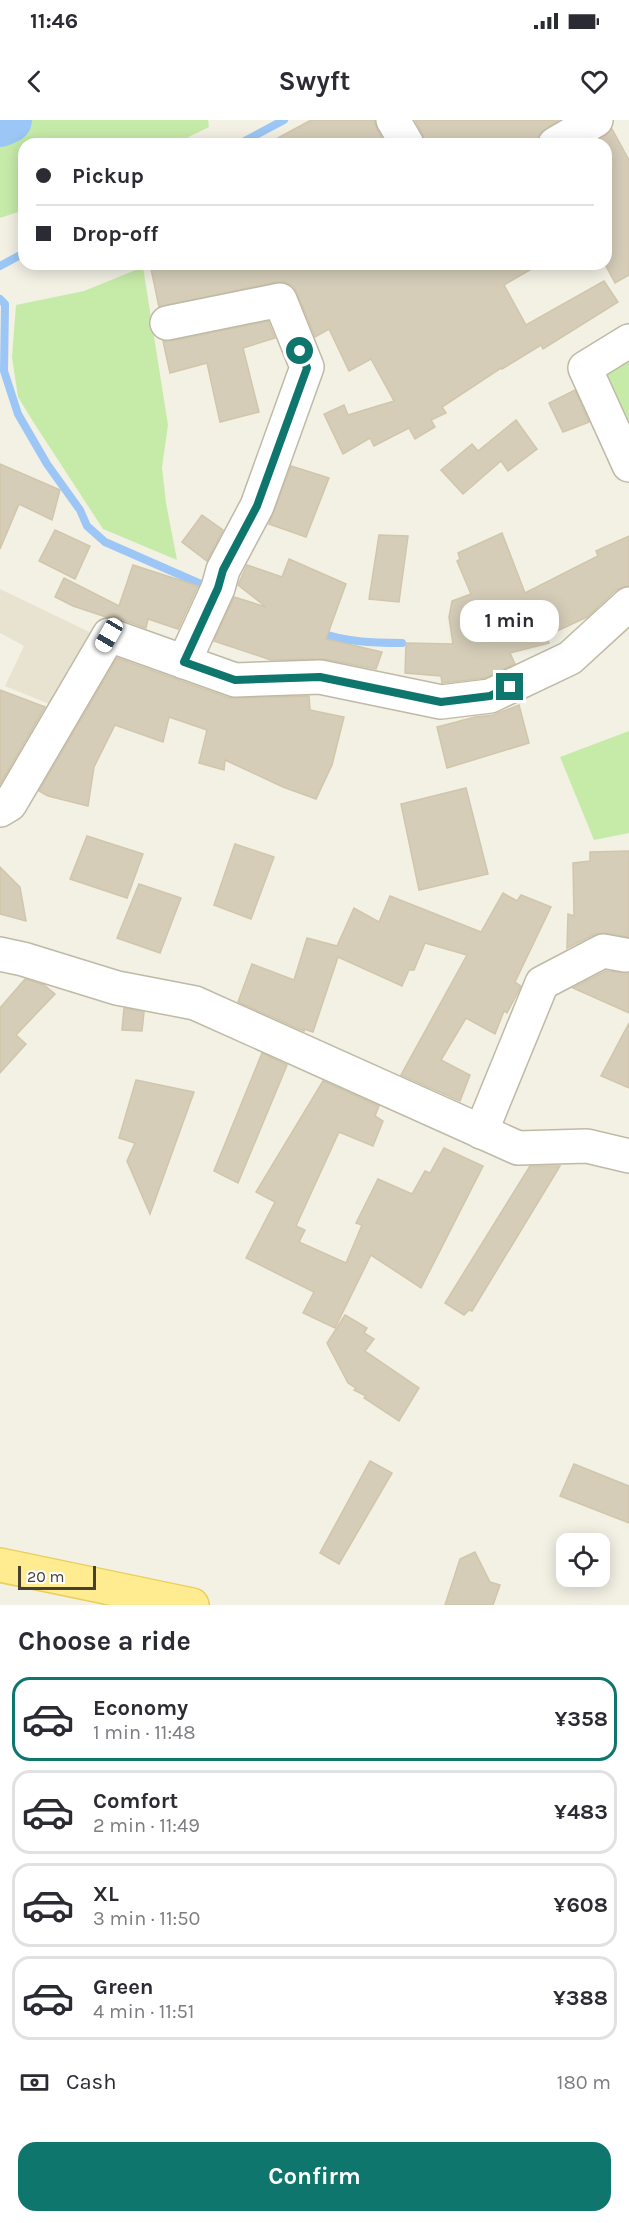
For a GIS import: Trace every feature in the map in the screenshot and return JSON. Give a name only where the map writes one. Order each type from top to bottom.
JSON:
[{"type":"main road","points":[[0,1565],[192,1605]]},
{"type":"street","points":[[393,120],[404,138]]},
{"type":"street","points":[[565,138],[596,120]]},
{"type":"street","points":[[167,323],[280,300],[307,368],[257,506],[223,570],[184,662]]},
{"type":"street","points":[[629,341],[585,368],[629,465]]},
{"type":"street","points":[[0,810],[10,804],[109,635],[235,680],[320,677],[441,702],[490,696],[570,658],[629,604]]},
{"type":"street","points":[[481,1132],[542,983],[603,951],[625,955]]},
{"type":"street","points":[[0,954],[117,988],[195,1003],[518,1148],[587,1146],[629,1156]]},
{"type":"shaded area","points":[[0,589],[102,638],[64,710],[5,686],[24,646],[0,633]]},
{"type":"green space","points":[[0,120],[208,120],[209,127],[186,138],[18,138],[18,212],[0,218]]},
{"type":"green space","points":[[136,270],[143,270],[168,425],[162,467],[177,560],[103,529],[18,397],[12,357],[16,305],[84,291]]},
{"type":"green space","points":[[629,355],[629,437],[603,375]]},
{"type":"green space","points":[[629,731],[629,833],[594,840],[560,757]]},
{"type":"building","points":[[311,120],[374,120],[382,138],[278,138]]},
{"type":"building","points":[[415,120],[559,120],[539,134],[538,138],[424,138]]},
{"type":"building","points":[[612,129],[629,160],[629,275],[615,283],[608,270],[612,270],[612,138],[602,138]]},
{"type":"building","points":[[151,270],[530,270],[504,285],[526,325],[604,281],[618,302],[543,349],[541,345],[501,368],[442,407],[446,413],[431,420],[435,427],[415,439],[409,428],[374,446],[370,438],[343,454],[324,414],[344,405],[348,415],[394,401],[371,359],[349,371],[329,329],[315,337],[293,286],[285,282],[276,282],[159,307]]},
{"type":"building","points":[[268,321],[275,338],[243,348],[259,412],[220,422],[207,363],[170,373],[163,341]]},
{"type":"building","points":[[575,390],[589,422],[563,432],[549,403]]},
{"type":"building","points":[[516,420],[537,449],[508,471],[501,461],[463,494],[441,470],[472,444],[478,451]]},
{"type":"building","points":[[0,464],[60,490],[52,520],[19,504],[0,549]]},
{"type":"building","points":[[291,466],[329,478],[306,537],[269,524]]},
{"type":"building","points":[[202,515],[223,530],[207,561],[182,542]]},
{"type":"building","points":[[55,530],[90,546],[75,579],[39,561]]},
{"type":"building","points":[[502,533],[525,593],[598,556],[596,551],[629,536],[629,586],[616,590],[587,617],[546,636],[549,643],[510,653],[515,664],[485,678],[442,683],[441,676],[405,673],[406,643],[453,644],[449,617],[452,601],[471,594],[457,561],[460,559],[458,553]]},
{"type":"building","points":[[379,535],[408,536],[399,602],[369,599]]},
{"type":"building","points":[[289,559],[346,584],[326,639],[382,652],[376,669],[324,659],[271,660],[214,641],[234,597],[266,607],[238,585],[247,565],[282,577]]},
{"type":"building","points":[[133,565],[198,586],[178,629],[148,619],[146,628],[73,606],[55,597],[64,578],[119,606]]},
{"type":"building","points":[[117,658],[229,698],[309,696],[310,710],[344,717],[332,765],[316,799],[283,787],[225,760],[224,770],[199,763],[207,730],[169,717],[163,742],[115,725],[94,767],[88,806],[48,796],[39,791]]},
{"type":"building","points":[[0,690],[45,707],[0,784]]},
{"type":"building","points":[[519,705],[529,743],[447,768],[437,727],[475,717],[493,715]]},
{"type":"building","points":[[466,788],[488,874],[419,890],[401,804]]},
{"type":"building","points":[[87,836],[143,854],[127,898],[70,879]]},
{"type":"building","points":[[235,844],[274,857],[251,919],[214,905]]},
{"type":"building","points":[[629,851],[629,937],[606,933],[595,934],[567,948],[568,914],[574,916],[573,863],[590,861],[590,852]]},
{"type":"building","points":[[0,867],[20,887],[26,921],[0,914]]},
{"type":"building","points":[[139,884],[181,898],[160,953],[117,938]]},
{"type":"building","points":[[503,893],[517,901],[521,895],[551,907],[515,982],[521,986],[507,1013],[504,1011],[495,1034],[466,1018],[441,1060],[470,1075],[460,1101],[401,1075],[467,955],[425,943],[414,970],[409,970],[402,986],[338,957],[313,1032],[304,1029],[304,1031],[238,1002],[252,964],[294,980],[307,938],[337,946],[354,908],[379,922],[390,896],[481,932]]},
{"type":"building","points":[[606,971],[629,973],[629,1013],[573,988]]},
{"type":"building","points":[[25,979],[44,985],[55,994],[16,1035],[26,1044],[0,1073],[0,1008]]},
{"type":"building","points":[[124,1008],[144,1012],[142,1031],[122,1030]]},
{"type":"building","points":[[629,1023],[629,1088],[601,1076]]},
{"type":"building","points":[[262,1053],[287,1065],[238,1183],[214,1171]]},
{"type":"building","points":[[136,1080],[194,1092],[150,1214],[127,1161],[135,1143],[119,1138]]},
{"type":"building","points":[[323,1081],[379,1106],[375,1116],[383,1121],[373,1146],[339,1132],[296,1226],[305,1230],[299,1242],[346,1263],[362,1225],[356,1223],[378,1179],[412,1194],[425,1171],[430,1173],[444,1148],[483,1166],[421,1288],[371,1255],[335,1328],[303,1313],[314,1292],[246,1258],[275,1202],[256,1192]]},
{"type":"building","points":[[530,1166],[560,1166],[472,1311],[469,1310],[464,1315],[445,1303]]},
{"type":"building","points":[[345,1315],[367,1328],[364,1333],[374,1339],[365,1351],[419,1388],[399,1421],[364,1398],[366,1396],[354,1390],[356,1388],[348,1383],[327,1343]]},
{"type":"building","points":[[370,1461],[392,1473],[339,1564],[320,1553]]},
{"type":"building","points":[[574,1464],[629,1486],[629,1523],[560,1496]]},
{"type":"building","points":[[475,1552],[490,1582],[500,1585],[493,1605],[445,1605],[460,1559]]},
{"type":"waterway","points":[[0,124],[9,120]]},
{"type":"waterway","points":[[250,138],[284,120]]},
{"type":"waterway","points":[[0,266],[18,256]]},
{"type":"waterway","points":[[0,299],[5,304],[4,371],[18,414],[47,464],[80,510],[87,526],[105,542],[210,588]]},
{"type":"waterway","points":[[318,632],[359,641],[402,643]]},
{"type":"route","points":[[300,351],[307,368],[257,506],[223,570],[218,588],[184,662],[235,680],[320,677],[441,702],[490,696],[510,687]]}]
